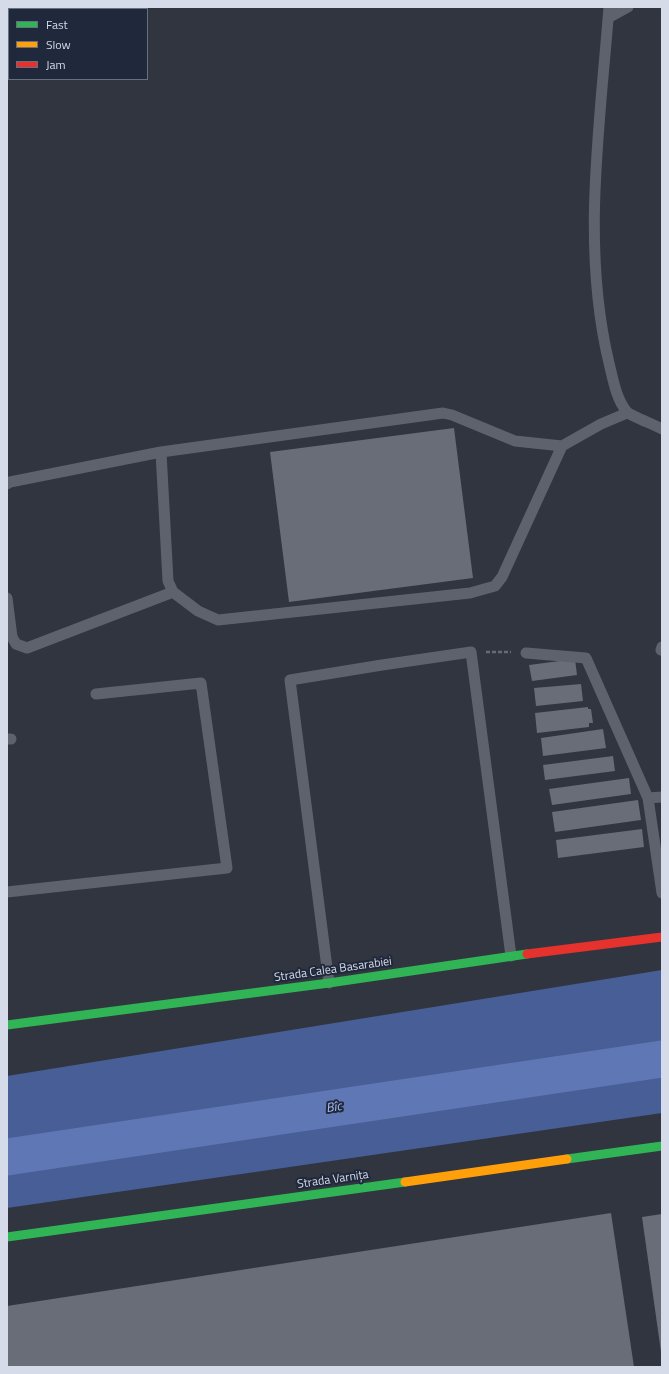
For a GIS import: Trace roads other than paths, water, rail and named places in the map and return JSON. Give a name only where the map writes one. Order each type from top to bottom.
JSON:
[{"type":"main road","name":"Strada Calea Basarabiei","points":[[7,1025],[329,983],[511,956],[662,937]]},
{"type":"main road","name":"Strada Varnița","points":[[7,1237],[662,1146]]},
{"type":"lane","points":[[628,7],[609,12],[595,187],[596,269],[605,345],[618,393],[627,413],[662,429]]},
{"type":"lane","points":[[7,484],[10,482],[160,452],[443,413],[452,414],[515,441],[562,446],[601,424],[627,413]]},
{"type":"lane","points":[[160,452],[168,581],[173,592],[198,611],[218,620],[470,593],[495,586],[502,577],[562,446]]},
{"type":"lane","points":[[7,598],[12,637],[16,644],[27,648],[173,592]]},
{"type":"lane","points":[[329,983],[290,680],[382,665],[472,652],[511,956]]},
{"type":"lane","points":[[526,652],[586,658],[648,798],[662,894]]},
{"type":"lane","points":[[7,892],[227,868],[201,683],[96,694]]},
{"type":"lane","points":[[648,798],[662,797]]},
{"type":"waterway","name":"Bîc","points":[[7,1157],[662,1059]]}]
